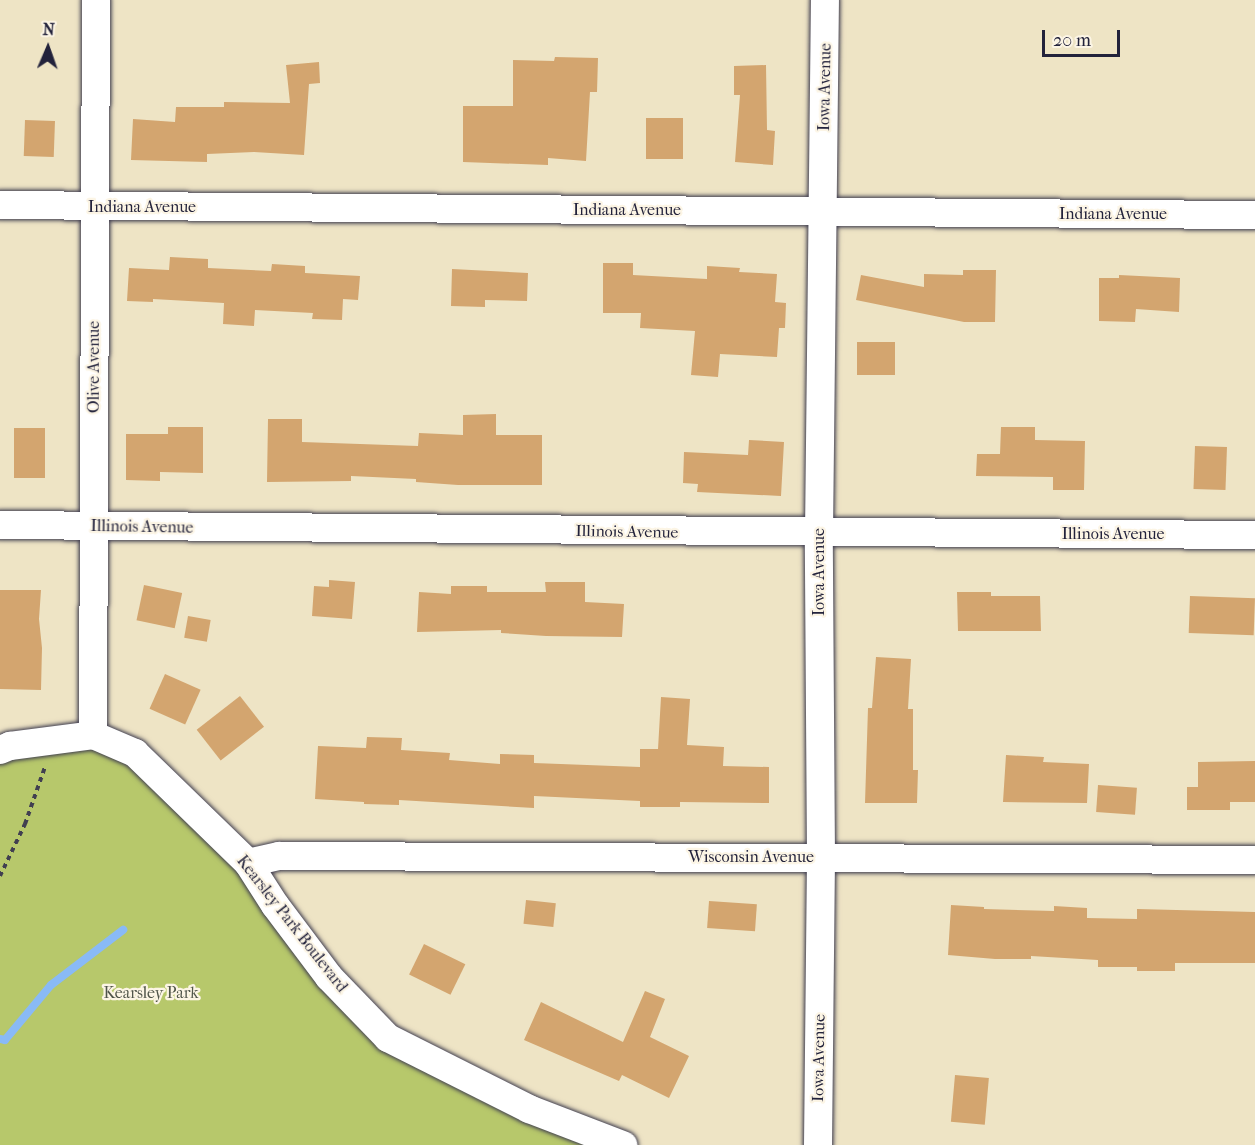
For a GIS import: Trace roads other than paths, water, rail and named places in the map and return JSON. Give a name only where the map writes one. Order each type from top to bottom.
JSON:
[{"type":"street","name":"Olive Avenue","points":[[93,735],[92,526],[96,0]]},
{"type":"street","name":"Iowa Avenue","points":[[818,1145],[821,857],[819,533],[825,0]]},
{"type":"street","name":"Indiana Avenue","points":[[0,205],[1255,214]]},
{"type":"street","name":"Illinois Avenue","points":[[0,525],[1255,535]]},
{"type":"street","points":[[0,750],[10,746],[93,735]]},
{"type":"street","name":"Kearsley Park Boulevard","points":[[93,735],[135,753],[248,863],[275,905],[329,976],[388,1038],[529,1108],[623,1145]]},
{"type":"street","name":"Wisconsin Avenue","points":[[248,863],[279,856],[1255,860]]},
{"type":"waterway","points":[[0,1039],[5,1040],[51,985],[123,930]]},
{"type":"park label","name":"Kearsley Park","points":[[151,993]]}]
